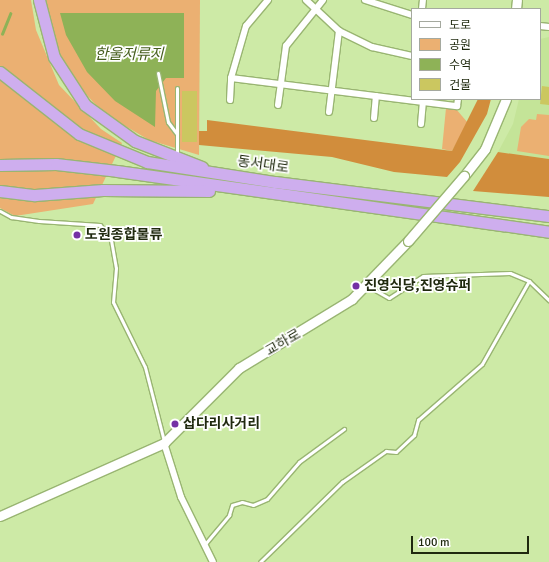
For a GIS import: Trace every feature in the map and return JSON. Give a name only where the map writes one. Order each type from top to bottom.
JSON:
[{"type":"highway","points":[[39,0],[54,58],[85,105],[121,134],[176,159],[275,182]]},
{"type":"highway","name":"동서대로","points":[[0,72],[64,124],[106,148],[175,169],[549,215]]},
{"type":"highway","name":"동서대로","points":[[0,165],[56,164],[117,170],[359,207],[549,232]]},
{"type":"highway","points":[[0,191],[35,195],[103,190],[196,190],[359,207]]},
{"type":"street","points":[[230,100],[231,78],[246,26],[268,0]]},
{"type":"street","points":[[306,0],[339,31],[372,47],[411,56]]},
{"type":"street","points":[[278,105],[286,46],[314,9],[323,0]]},
{"type":"street","points":[[365,0],[411,15]]},
{"type":"street","points":[[328,112],[339,31]]},
{"type":"street","points":[[231,78],[411,100]]},
{"type":"street","points":[[374,118],[376,96]]},
{"type":"street","points":[[414,100],[457,106],[458,100]]},
{"type":"street","name":"교하로","points":[[0,516],[164,443],[239,368],[325,318],[368,286],[464,176],[489,142],[506,100]]},
{"type":"street","points":[[421,124],[423,101]]},
{"type":"street","points":[[164,443],[181,497],[203,545],[213,562]]},
{"type":"lane","points":[[158,73],[168,122],[177,134]]},
{"type":"lane","points":[[176,159],[177,88]]},
{"type":"lane","points":[[0,212],[32,220],[100,225],[111,240],[116,268],[113,302],[145,367],[164,443]]},
{"type":"lane","points":[[368,286],[389,298],[424,276],[510,274],[529,281],[549,300]]},
{"type":"lane","points":[[260,562],[342,482],[386,451],[396,452],[414,435],[418,420],[482,364],[529,281]]},
{"type":"lane","points":[[203,545],[228,515],[232,505],[242,502],[253,506],[267,498],[299,462],[344,429]]},
{"type":"shaded area","points":[[549,37],[549,159],[498,152],[513,124],[519,100],[541,100],[541,39]]},
{"type":"shaded area","points":[[478,100],[491,100],[487,114],[460,162],[447,177],[394,172],[332,157],[199,145],[199,131],[207,131],[207,120],[452,151]]},
{"type":"shaded area","points":[[498,152],[549,159],[549,197],[473,191]]},
{"type":"green space","points":[[0,0],[31,0],[36,30],[59,85],[101,129],[122,143],[93,204],[15,216],[0,208]]},
{"type":"green space","points":[[44,0],[200,0],[199,155],[149,140],[110,117],[93,102],[78,85],[57,49]]},
{"type":"green space","points":[[446,108],[456,109],[468,123],[452,151],[442,149]]},
{"type":"green space","points":[[537,114],[549,115],[549,156],[517,151],[521,127],[529,119],[536,120]]},
{"type":"water","name":"한울저류지","points":[[60,13],[184,13],[184,78],[166,78],[156,91],[155,127],[115,101],[87,72],[66,35]]},
{"type":"building","points":[[542,86],[549,87],[549,105],[540,104]]},
{"type":"building","points":[[182,91],[197,91],[197,142],[182,142]]},
{"type":"waterway","points":[[2,34],[10,14]]},
{"type":"place","name":"도원종합물류","points":[[77,235]]},
{"type":"place","name":"진영식당,진영슈퍼","points":[[356,286]]},
{"type":"place","name":"삽다리사거리","points":[[175,424]]}]
